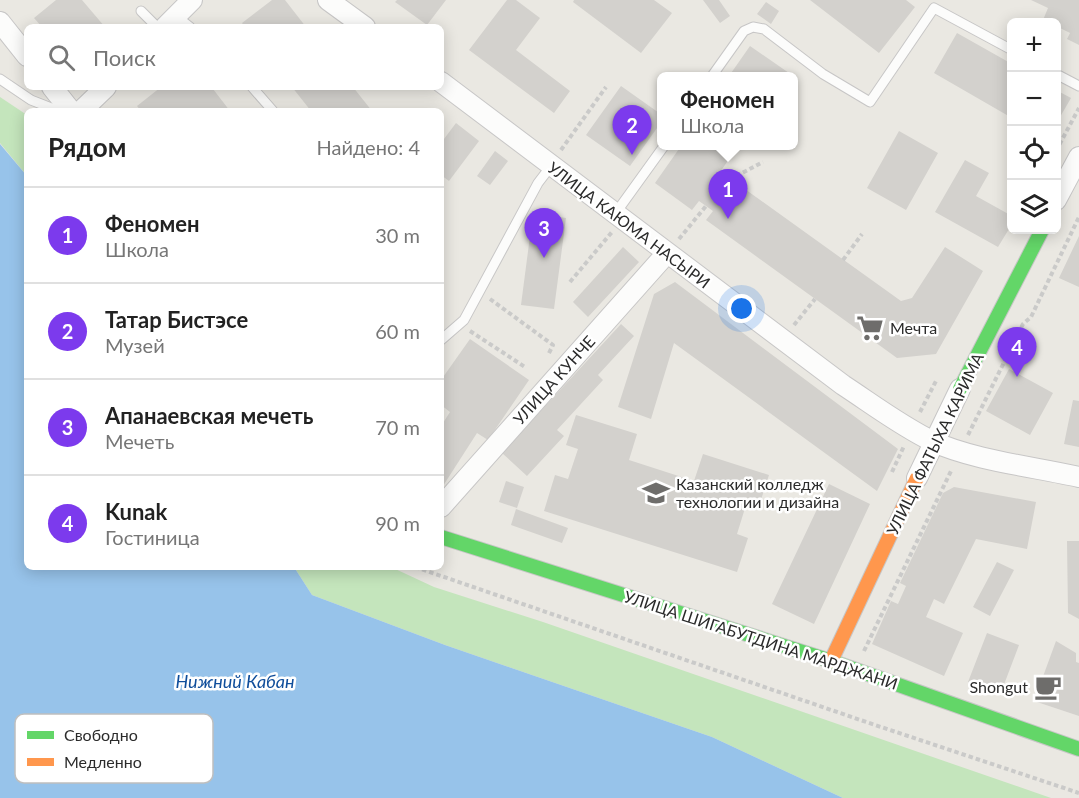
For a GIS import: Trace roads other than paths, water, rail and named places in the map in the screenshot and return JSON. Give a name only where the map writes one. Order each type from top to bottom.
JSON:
[{"type":"street","points":[[177,23],[192,0]]},
{"type":"street","points":[[328,0],[361,24]]},
{"type":"street","points":[[0,22],[24,52]]},
{"type":"street","name":"УЛИЦА КАЮМА НАСЫРИ","points":[[444,84],[843,385],[911,430],[935,442],[976,455],[1079,477]]},
{"type":"street","points":[[54,90],[68,108]]},
{"type":"street","points":[[84,108],[102,90]]},
{"type":"street","points":[[1061,191],[1079,157]]},
{"type":"street","name":"УЛИЦА ФАТЫХА КАРИМА","points":[[831,661],[960,389],[1040,234]]},
{"type":"street","name":"УЛИЦА КУНЧЕ","points":[[444,504],[667,253]]},
{"type":"street","name":"УЛИЦА ШИГАБУТДИНА МАРДЖАНИ","points":[[444,538],[831,661],[1079,749]]},
{"type":"lane","points":[[715,72],[744,31],[753,27],[764,29],[823,74],[870,102],[934,8],[1007,48]]},
{"type":"lane","points":[[141,11],[154,24]]},
{"type":"lane","points":[[1061,77],[1079,86]]},
{"type":"lane","points":[[0,80],[31,100],[51,108]]},
{"type":"lane","points":[[255,90],[270,108]]},
{"type":"lane","points":[[618,217],[661,150]]},
{"type":"lane","points":[[444,337],[464,320],[538,183],[551,166]]},
{"type":"water","name":"Нижний Кабан","points":[[0,144],[24,172],[24,570],[296,570],[312,595],[445,645],[712,737],[843,798],[0,798]]},
{"type":"place","name":"Татар Бистэсе","points":[[632,155]]},
{"type":"place","name":"Феномен","points":[[728,219]]},
{"type":"place","name":"Апанаевская мечеть","points":[[544,258]]},
{"type":"place","name":"Мечта","points":[[870,328]]},
{"type":"place","name":"Kunak","points":[[1017,377]]},
{"type":"place","name":"Казанский колледж технологии и дизайна","points":[[656,493]]},
{"type":"place","name":"Shongut","points":[[1048,687]]}]
